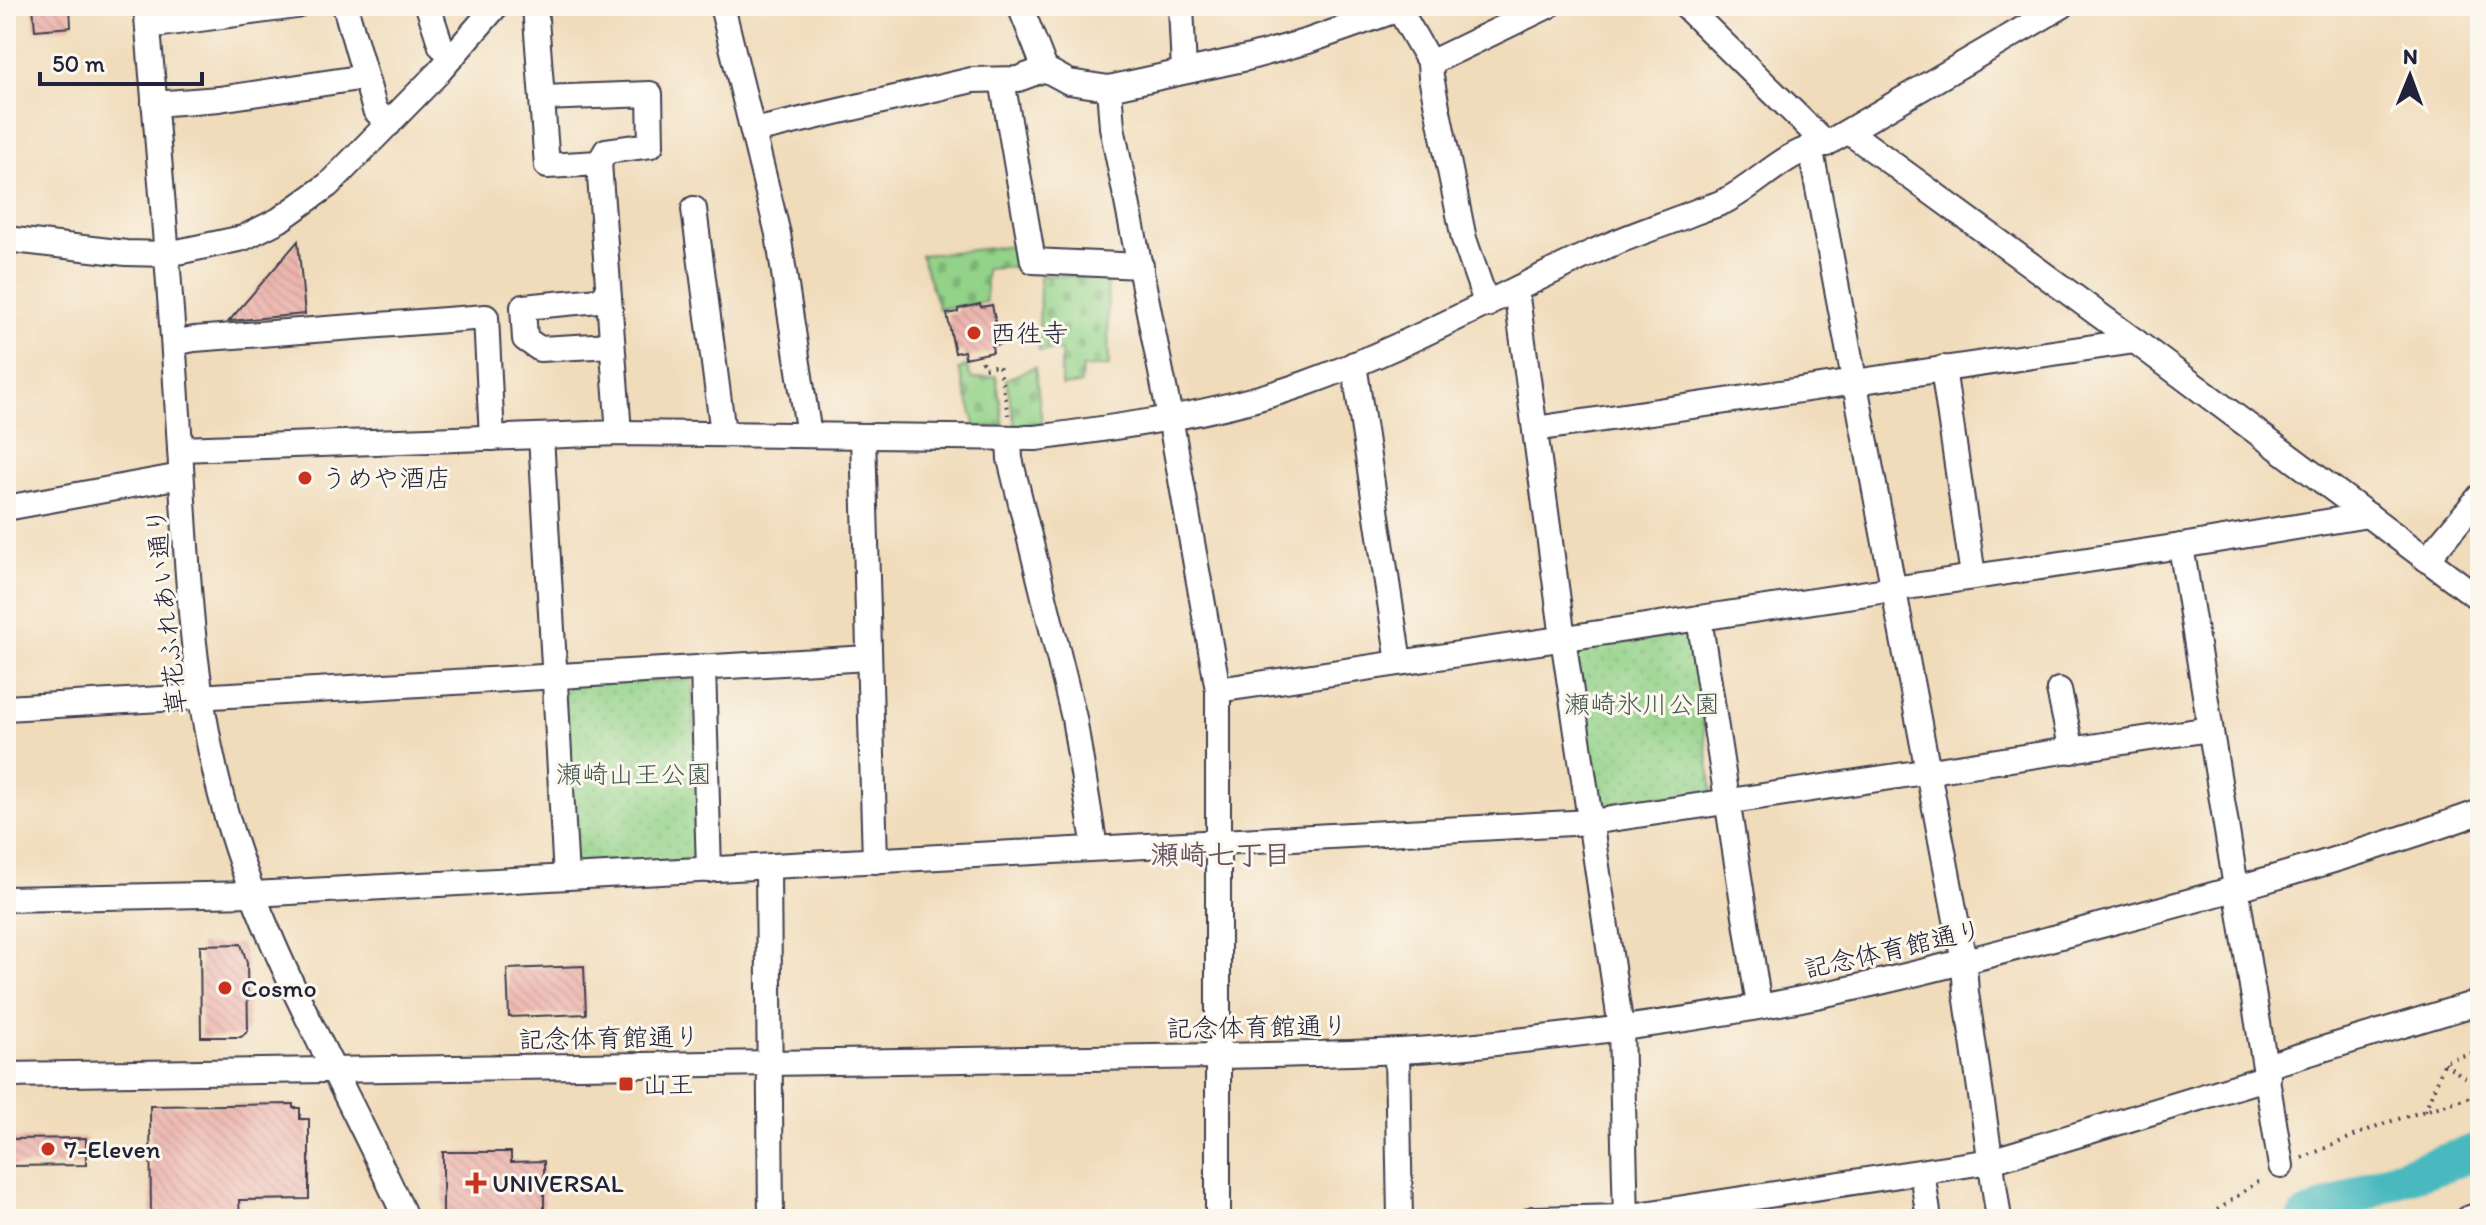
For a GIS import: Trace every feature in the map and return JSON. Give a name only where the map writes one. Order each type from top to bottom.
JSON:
[{"type":"street","points":[[147,16],[296,6]]},
{"type":"street","points":[[345,6],[375,110],[389,124]]},
{"type":"street","points":[[428,6],[441,46],[453,56]]},
{"type":"street","points":[[6,239],[126,253],[168,254],[243,238],[279,220],[328,185],[453,56],[496,6]]},
{"type":"street","points":[[535,6],[547,166],[599,163]]},
{"type":"street","points":[[722,6],[778,234],[809,435]]},
{"type":"street","points":[[1020,6],[1045,69],[1069,82],[1109,88],[1308,41],[1399,9],[1430,63],[1464,239],[1487,305]]},
{"type":"street","points":[[1181,6],[1184,71]]},
{"type":"street","points":[[1430,63],[1548,6]]},
{"type":"street","points":[[1685,6],[1818,145],[1853,381],[1964,962],[1999,1219]]},
{"type":"street","points":[[180,449],[619,433],[1011,439],[1100,430],[1241,403],[1354,364],[1487,305],[1593,251],[1727,200],[1780,162],[1849,132],[2030,15],[2062,6]]},
{"type":"street","name":"草花ふれあい通り","points":[[147,16],[168,254],[192,642],[211,753],[231,834],[253,894],[303,1007],[406,1219]]},
{"type":"street","points":[[754,131],[972,80],[1018,79],[1045,69]]},
{"type":"street","points":[[154,104],[219,99],[365,77]]},
{"type":"street","points":[[1002,80],[1033,261],[1141,266]]},
{"type":"street","points":[[1109,88],[1112,127],[1170,417],[1218,690],[1218,1219]]},
{"type":"street","points":[[542,98],[650,94],[651,145],[606,151],[599,163],[619,433]]},
{"type":"street","points":[[1849,132],[2480,599]]},
{"type":"street","points":[[694,209],[723,433]]},
{"type":"street","points":[[1516,290],[1563,638],[1621,1028],[1626,1218]]},
{"type":"street","points":[[609,299],[523,307],[525,339],[540,349],[612,345]]},
{"type":"street","points":[[174,343],[486,317],[492,438]]},
{"type":"street","points":[[1535,429],[2135,341]]},
{"type":"street","points":[[1354,364],[1399,662]]},
{"type":"street","points":[[1943,368],[1973,576]]},
{"type":"street","points":[[541,436],[566,877]]},
{"type":"street","points":[[863,436],[875,861]]},
{"type":"street","points":[[1011,439],[1010,459],[1074,718],[1095,848]]},
{"type":"street","points":[[6,508],[181,476]]},
{"type":"street","points":[[2427,559],[2480,496]]},
{"type":"street","points":[[1218,690],[2181,546],[2368,515]]},
{"type":"street","points":[[2181,546],[2281,1166]]},
{"type":"street","points":[[1699,618],[1759,1006]]},
{"type":"street","points":[[6,708],[868,658]]},
{"type":"street","points":[[703,667],[709,870]]},
{"type":"street","points":[[2059,690],[2072,751]]},
{"type":"street","points":[[6,899],[253,894],[1591,822],[2210,729]]},
{"type":"street","name":"記念体育館通り","points":[[6,1075],[1397,1052],[1621,1028],[1827,994],[1964,962],[2237,889],[2364,853],[2480,812]]},
{"type":"street","points":[[768,868],[771,1219]]},
{"type":"street","points":[[1533,1219],[1626,1218],[1991,1161],[2480,1002]]},
{"type":"street","points":[[1397,1052],[1400,1219]]},
{"type":"street","points":[[1922,1172],[1929,1219]]},
{"type":"path","points":[[982,361],[984,368],[999,365],[1011,439]]},
{"type":"path","points":[[2425,1111],[2444,1063],[2478,1051]]},
{"type":"path","points":[[2444,1063],[2477,1086]]},
{"type":"path","points":[[2204,1219],[2281,1166],[2382,1124],[2478,1096],[2474,1215]]},
{"type":"green space","points":[[1020,245],[1023,266],[986,269],[986,302],[939,309],[921,255]]},
{"type":"green space","points":[[1040,275],[1107,277],[1109,366],[1082,368],[1081,384],[1061,386],[1061,350],[1039,351]]},
{"type":"green space","points":[[966,366],[972,379],[996,376],[1004,426],[976,427],[959,369]]},
{"type":"green space","points":[[1035,367],[1042,423],[1015,426],[1006,379]]},
{"type":"green space","name":"瀬崎氷川公園","points":[[1692,633],[1712,792],[1598,805],[1575,650]]},
{"type":"green space","name":"瀬崎山王公園","points":[[692,680],[703,854],[692,861],[582,865],[574,860],[564,694],[572,683]]},
{"type":"building","points":[[33,6],[70,6],[71,27],[35,30]]},
{"type":"building","points":[[298,241],[305,314],[229,321]]},
{"type":"building","points":[[980,304],[981,307],[992,305],[1000,344],[992,346],[993,352],[965,358],[964,351],[955,353],[947,314]]},
{"type":"building","points":[[241,944],[247,963],[248,1031],[241,1037],[201,1037],[200,945]]},
{"type":"building","points":[[584,966],[586,1014],[509,1017],[507,969]]},
{"type":"building","points":[[293,1104],[293,1108],[300,1108],[300,1119],[309,1119],[309,1199],[239,1200],[240,1219],[151,1219],[150,1106]]},
{"type":"building","points":[[86,1138],[86,1165],[10,1166],[10,1139]]},
{"type":"building","points":[[443,1152],[511,1152],[511,1162],[544,1161],[544,1219],[443,1219]]},
{"type":"waterway","points":[[2306,1219],[2390,1181],[2480,1151]]},
{"type":"place","name":"西徃寺","points":[[974,333]]},
{"type":"place","name":"うめや酒店","points":[[305,478]]},
{"type":"place","name":"Cosmo","points":[[225,988]]},
{"type":"place","name":"山王","points":[[626,1084]]},
{"type":"place","name":"7-Eleven","points":[[48,1149]]},
{"type":"place","name":"UNIVERSAL","points":[[476,1183]]},
{"type":"district","name":"瀬崎七丁目","points":[[1221,854]]}]
